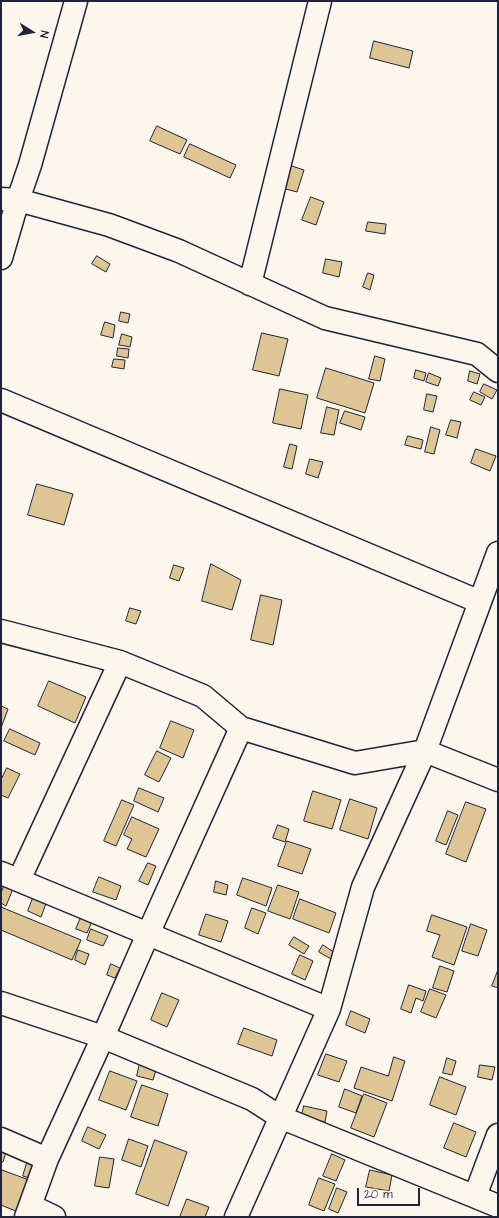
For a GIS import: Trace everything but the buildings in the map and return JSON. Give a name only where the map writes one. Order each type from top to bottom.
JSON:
[{"type":"street","points":[[1,258],[9,200],[30,166],[76,1]]},
{"type":"street","points":[[250,284],[320,1]]},
{"type":"street","points":[[9,200],[109,225],[179,251],[325,318],[477,354],[498,372]]},
{"type":"street","points":[[1,400],[480,602]]},
{"type":"street","points":[[236,1217],[329,1009],[363,887],[425,751],[498,554]]},
{"type":"street","points":[[1,631],[120,662],[203,696],[241,728],[355,763],[425,751],[498,780]]},
{"type":"street","points":[[120,662],[10,876],[329,1009]]},
{"type":"street","points":[[54,1217],[28,1211],[47,1159],[241,728]]},
{"type":"street","points":[[1,1003],[103,1037],[252,1099],[280,1117],[498,1206]]},
{"type":"street","points":[[474,1196],[498,1135]]},
{"type":"street","points":[[1,1139],[47,1159]]}]
